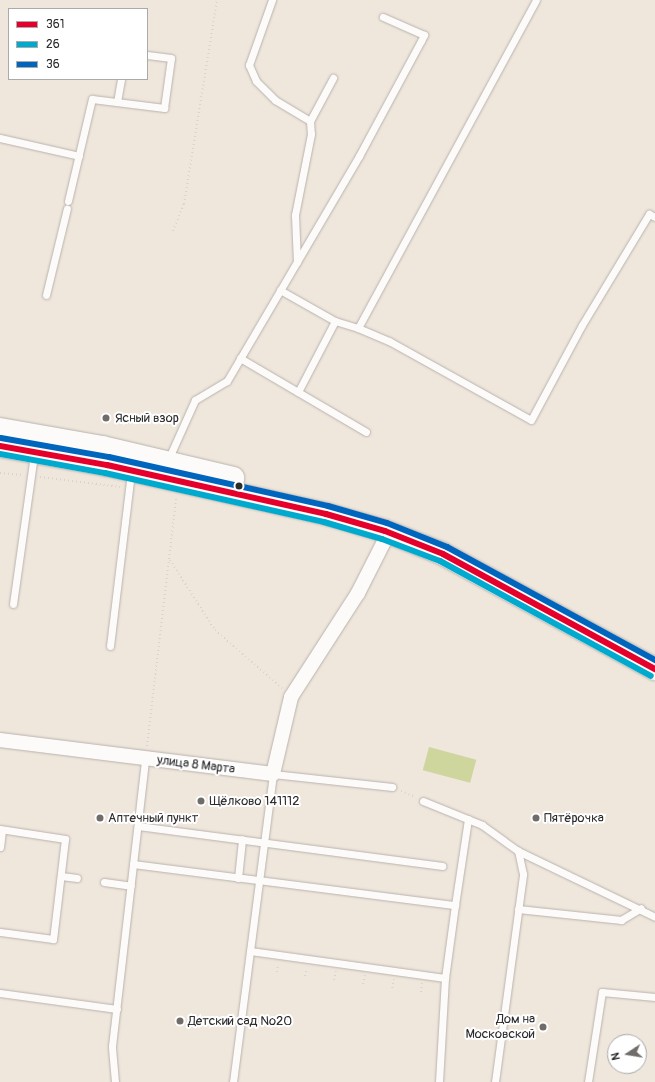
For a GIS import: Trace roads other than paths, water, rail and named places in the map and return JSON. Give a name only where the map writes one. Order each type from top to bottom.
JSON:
[{"type":"main road","points":[[0,429],[73,441],[314,496],[413,527],[456,546],[655,653]]},
{"type":"main road","points":[[0,446],[34,452],[130,479],[326,514],[389,532],[443,554],[655,669]]},
{"type":"street","points":[[273,774],[291,697],[358,593],[389,532]]},
{"type":"street","name":"улица 8 Марта","points":[[0,740],[273,774]]},
{"type":"lane","points":[[272,0],[249,65],[256,82],[275,100],[310,121]]},
{"type":"lane","points":[[358,328],[536,0]]},
{"type":"lane","points":[[167,462],[195,400],[227,381],[359,156],[424,35],[383,17]]},
{"type":"lane","points":[[46,295],[92,99],[164,108],[171,58],[148,55]]},
{"type":"lane","points":[[297,262],[295,215],[311,134],[310,121],[334,78]]},
{"type":"lane","points":[[117,102],[121,80]]},
{"type":"lane","points":[[0,138],[79,156]]},
{"type":"lane","points":[[280,290],[335,321],[358,328],[389,342],[531,420],[582,325],[649,214],[655,217]]},
{"type":"lane","points":[[298,392],[335,321]]},
{"type":"lane","points":[[240,358],[366,432]]},
{"type":"lane","points":[[13,604],[34,452]]},
{"type":"lane","points":[[110,646],[130,479]]},
{"type":"lane","points":[[115,1082],[112,1046],[145,759]]},
{"type":"lane","points":[[233,1082],[273,774]]},
{"type":"lane","name":"улица 8 Марта","points":[[273,774],[392,787]]},
{"type":"lane","points":[[423,801],[482,825],[518,851],[640,908],[655,917]]},
{"type":"lane","points":[[439,1082],[445,978],[468,819]]},
{"type":"lane","points":[[138,826],[442,866]]},
{"type":"lane","points":[[0,847],[1,830],[65,839],[53,939],[0,932]]},
{"type":"lane","points":[[238,878],[242,839]]},
{"type":"lane","points":[[495,1082],[523,874],[518,851]]},
{"type":"lane","points":[[133,864],[455,905]]},
{"type":"lane","points":[[61,876],[76,878]]},
{"type":"lane","points":[[104,882],[131,886]]},
{"type":"lane","points":[[518,909],[621,920],[640,908]]},
{"type":"lane","points":[[250,951],[445,978]]},
{"type":"lane","points":[[588,1082],[602,992],[655,997]]},
{"type":"lane","points":[[0,993],[117,1009]]},
{"type":"place","name":"Ясный взор","points":[[106,418]]},
{"type":"place","name":"Щёлково 141112","points":[[201,801]]},
{"type":"place","name":"Аптечный пункт","points":[[100,818]]},
{"type":"place","name":"Пятёрочка","points":[[536,818]]},
{"type":"place","name":"Детский сад №20","points":[[180,1021]]},
{"type":"place","name":"Дом на Московской","points":[[543,1027]]}]
